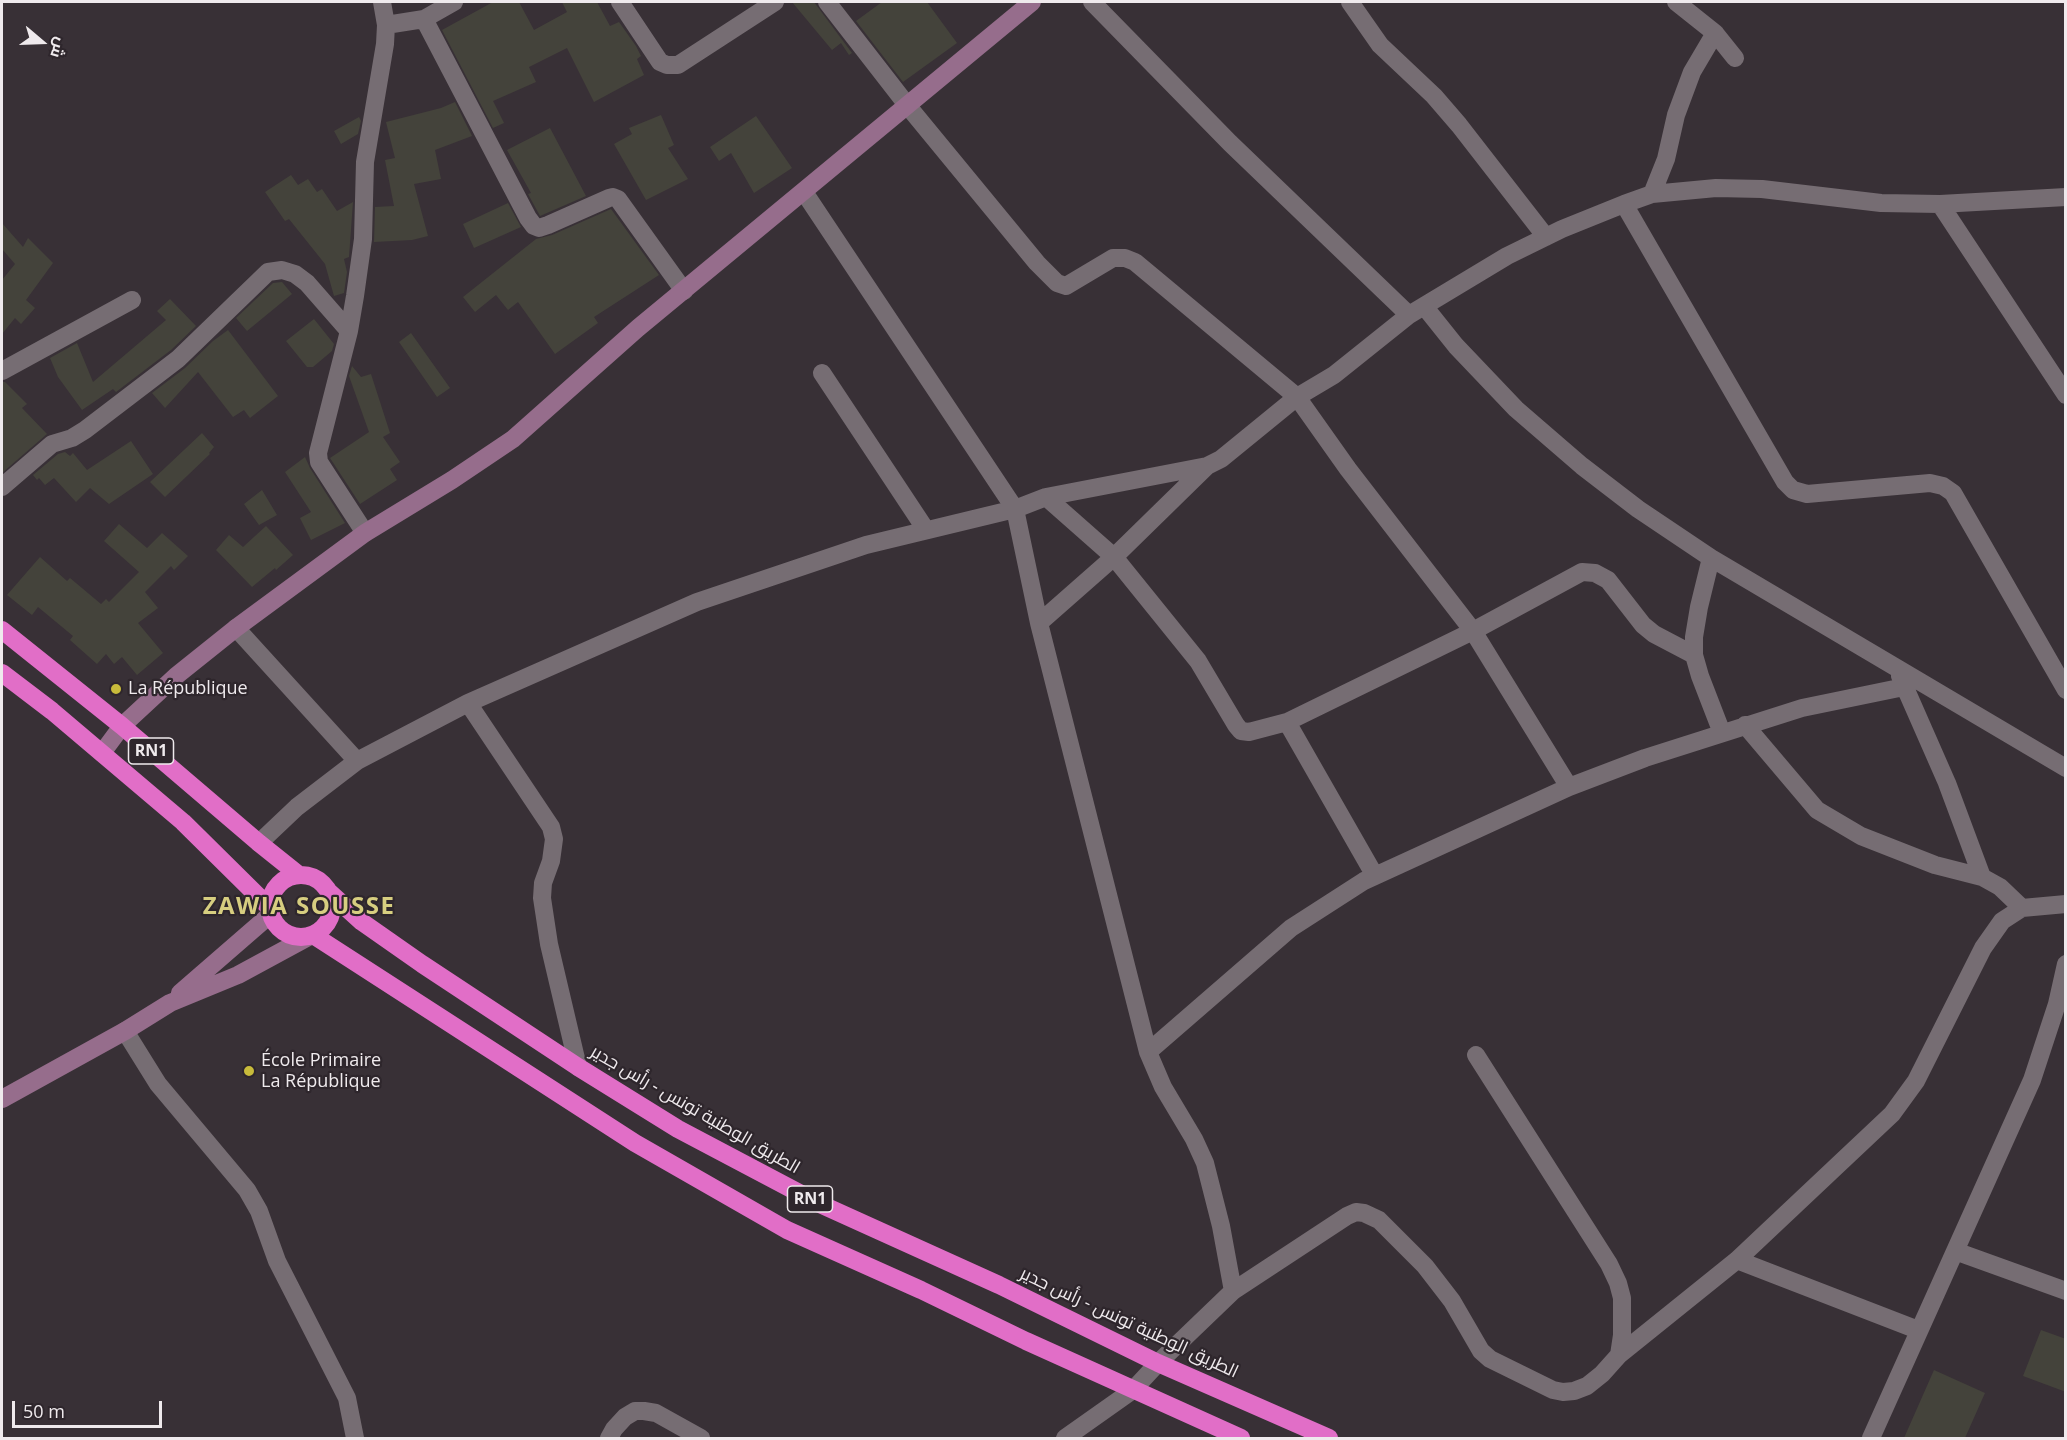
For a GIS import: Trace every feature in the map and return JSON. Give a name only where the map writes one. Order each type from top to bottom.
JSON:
[{"type":"highway","name":"RN1","points":[[2,630],[122,726],[259,843],[299,875],[316,879],[329,892]]},
{"type":"highway","name":"RN1","points":[[2,673],[52,711],[183,822],[270,911],[274,922],[285,933],[302,937],[311,935],[635,1143],[787,1230],[921,1290],[1132,1390],[1242,1438]]},
{"type":"highway","points":[[270,911],[270,898],[274,890],[289,877],[299,875]]},
{"type":"highway","name":"الطريق الوطنية تونس - رأس جدير","points":[[329,892],[362,922],[578,1067],[678,1129],[820,1204],[999,1285],[1158,1363],[1329,1438]]},
{"type":"highway","points":[[311,935],[328,922],[332,902],[329,892]]},
{"type":"street","points":[[365,533],[319,462],[318,453],[349,331],[363,239],[366,162],[385,44],[386,25],[382,2]]},
{"type":"street","points":[[386,25],[424,19],[454,2]]},
{"type":"street","points":[[620,2],[660,62],[667,65],[678,65],[775,2]]},
{"type":"street","points":[[827,2],[907,105],[1030,254],[1057,283],[1065,286],[1113,258],[1125,258],[1135,262],[1298,397],[1348,469],[1473,631],[1569,787]]},
{"type":"street","points":[[102,753],[122,726],[177,676],[236,628],[365,533],[452,480],[513,439],[638,328],[1032,2]]},
{"type":"street","points":[[1092,2],[1230,143],[1417,310],[1456,346],[1516,409],[1582,466],[1638,509],[1711,558],[2066,768]]},
{"type":"street","points":[[1350,2],[1380,45],[1434,96],[1459,125],[1546,237]]},
{"type":"street","points":[[1676,2],[1714,33],[1735,58]]},
{"type":"street","points":[[424,19],[534,226],[539,228],[548,225],[613,196],[618,199],[684,291]]},
{"type":"street","points":[[1652,194],[1666,159],[1676,115],[1692,72],[1714,33]]},
{"type":"street","points":[[259,843],[297,807],[357,762],[468,703],[697,602],[866,545],[1015,508],[1046,497],[1207,466],[1221,459],[1298,397],[1334,375],[1417,310],[1508,256],[1624,204],[1652,194],[1716,188],[1762,189],[1881,203],[1940,204],[2066,197]]},
{"type":"street","points":[[804,192],[1015,508],[1039,623],[1148,1052],[1163,1087],[1194,1139],[1205,1163],[1221,1226],[1233,1291]]},
{"type":"street","points":[[1624,204],[1785,482],[1793,490],[1807,494],[1930,483],[1943,486],[1953,493],[2066,690]]},
{"type":"street","points":[[1940,204],[2066,395]]},
{"type":"street","points":[[2,487],[52,444],[72,438],[85,430],[178,359],[268,272],[282,270],[295,274],[307,283],[349,331]]},
{"type":"street","points":[[2,371],[132,300]]},
{"type":"street","points":[[822,374],[926,531]]},
{"type":"street","points":[[1039,623],[1114,557],[1207,466]]},
{"type":"street","points":[[1046,497],[1114,557],[1198,662],[1236,725],[1241,730],[1249,732],[1287,723],[1473,631],[1582,572],[1594,573],[1608,580],[1643,625],[1654,634],[1694,655]]},
{"type":"street","points":[[1711,558],[1694,637],[1694,655],[1722,733]]},
{"type":"street","points":[[236,628],[357,762]]},
{"type":"street","points":[[1897,668],[1947,783],[1982,877]]},
{"type":"street","points":[[1148,1052],[1291,928],[1364,881],[1569,787],[1645,758],[1802,708],[1904,687]]},
{"type":"street","points":[[468,703],[551,827],[554,839],[551,861],[543,884],[542,898],[549,944],[578,1067]]},
{"type":"street","points":[[1287,723],[1375,876]]},
{"type":"street","points":[[1745,725],[1817,810],[1861,836],[1935,865],[1982,877],[2000,888],[2022,908]]},
{"type":"street","points":[[1065,1438],[1132,1390],[1233,1291],[1356,1212],[1379,1220],[1425,1266],[1452,1301],[1481,1351],[1490,1359],[1553,1390],[1574,1391],[1587,1386],[1602,1374],[1619,1354],[1737,1260],[1892,1114],[1916,1081],[1983,948],[2002,921],[2022,908],[2066,904]]},
{"type":"street","points":[[170,1003],[270,911]]},
{"type":"street","points":[[2,1099],[125,1031],[170,1003],[238,975],[311,935]]},
{"type":"street","points":[[1871,1438],[2032,1080],[2057,1004],[2066,964]]},
{"type":"street","points":[[125,1031],[158,1084],[247,1190],[259,1211],[277,1260],[347,1398],[355,1438]]},
{"type":"street","points":[[1476,1055],[1609,1264],[1622,1298],[1623,1319],[1619,1354]]},
{"type":"street","points":[[1955,1251],[2066,1292]]},
{"type":"street","points":[[1737,1260],[1918,1330]]},
{"type":"street","points":[[609,1438],[625,1417],[635,1411],[656,1413],[701,1438]]},
{"type":"building","points":[[493,2],[519,2],[534,30],[567,12],[562,2],[597,2],[610,26],[619,22],[636,46],[641,56],[637,59],[644,75],[594,102],[567,48],[529,67],[536,82],[493,101],[504,123],[493,128],[442,30]]},
{"type":"building","points":[[792,2],[814,2],[852,53],[849,55],[841,43],[832,50]]},
{"type":"building","points":[[882,2],[927,2],[957,43],[903,82],[856,21]]},
{"type":"building","points":[[455,102],[472,136],[435,150],[441,179],[414,184],[428,236],[412,240],[374,242],[375,207],[394,206],[385,160],[395,158],[386,122],[441,108]]},
{"type":"building","points":[[661,115],[674,145],[668,148],[688,179],[646,200],[614,144],[632,134],[629,128]]},
{"type":"building","points":[[756,116],[792,168],[754,193],[731,153],[719,161],[710,147]]},
{"type":"building","points":[[359,117],[361,121],[358,134],[341,144],[334,131]]},
{"type":"building","points":[[550,128],[586,196],[540,216],[528,194],[531,193],[507,150]]},
{"type":"building","points":[[291,175],[298,185],[308,179],[317,192],[322,189],[337,211],[353,202],[349,257],[344,259],[347,272],[344,293],[334,296],[325,264],[289,219],[285,221],[265,192]]},
{"type":"building","points":[[508,203],[521,227],[474,248],[463,224]]},
{"type":"building","points":[[611,209],[659,275],[594,317],[598,323],[555,354],[518,302],[508,310],[496,295],[475,312],[463,297],[536,239],[552,235]]},
{"type":"building","points":[[2,223],[23,247],[28,238],[53,263],[26,300],[35,308],[21,324],[15,318],[2,334],[2,280],[15,264],[2,249]]},
{"type":"building","points":[[282,282],[292,294],[247,331],[236,318],[273,283]]},
{"type":"building","points":[[170,299],[196,326],[171,350],[116,392],[113,389],[82,410],[58,377],[50,358],[77,343],[93,382],[166,320],[157,311]]},
{"type":"building","points":[[314,319],[334,344],[332,351],[313,367],[307,367],[286,341]]},
{"type":"building","points":[[228,330],[278,396],[250,418],[244,410],[233,417],[198,372],[165,408],[152,393],[185,368]]},
{"type":"building","points":[[411,333],[450,388],[437,397],[399,342]]},
{"type":"building","points":[[352,366],[361,377],[371,374],[390,433],[383,437],[400,462],[390,469],[397,480],[360,504],[330,458],[369,432],[349,376]]},
{"type":"building","points":[[2,382],[5,382],[27,404],[22,408],[47,434],[2,473]]},
{"type":"building","points":[[202,433],[214,447],[210,454],[165,497],[150,482]]},
{"type":"building","points":[[131,441],[153,474],[109,504],[90,488],[76,502],[54,478],[45,485],[33,475],[58,454],[65,452],[70,456],[73,453],[87,470]]},
{"type":"building","points":[[305,457],[345,523],[311,540],[300,518],[311,512],[285,472]]},
{"type":"building","points":[[262,490],[277,515],[259,525],[244,504]]},
{"type":"building","points":[[119,524],[147,548],[162,533],[188,556],[174,570],[171,566],[145,592],[158,608],[138,623],[163,653],[137,675],[122,657],[114,664],[106,654],[97,664],[70,640],[73,636],[38,607],[32,615],[7,595],[40,557],[67,581],[70,578],[101,604],[106,599],[109,602],[139,572],[104,541]]},
{"type":"building","points":[[266,526],[293,555],[252,587],[216,550],[229,535],[243,547]]},
{"type":"building","points":[[2041,1330],[2066,1339],[2066,1392],[2023,1376]]},
{"type":"building","points":[[1934,1370],[1985,1393],[1965,1438],[1904,1438]]},
{"type":"place","name":"La République","points":[[116,689]]},
{"type":"place","name":"École Primaire La République","points":[[249,1071]]},
{"type":"district","name":"ZAWIA SOUSSE","points":[[299,907]]}]
